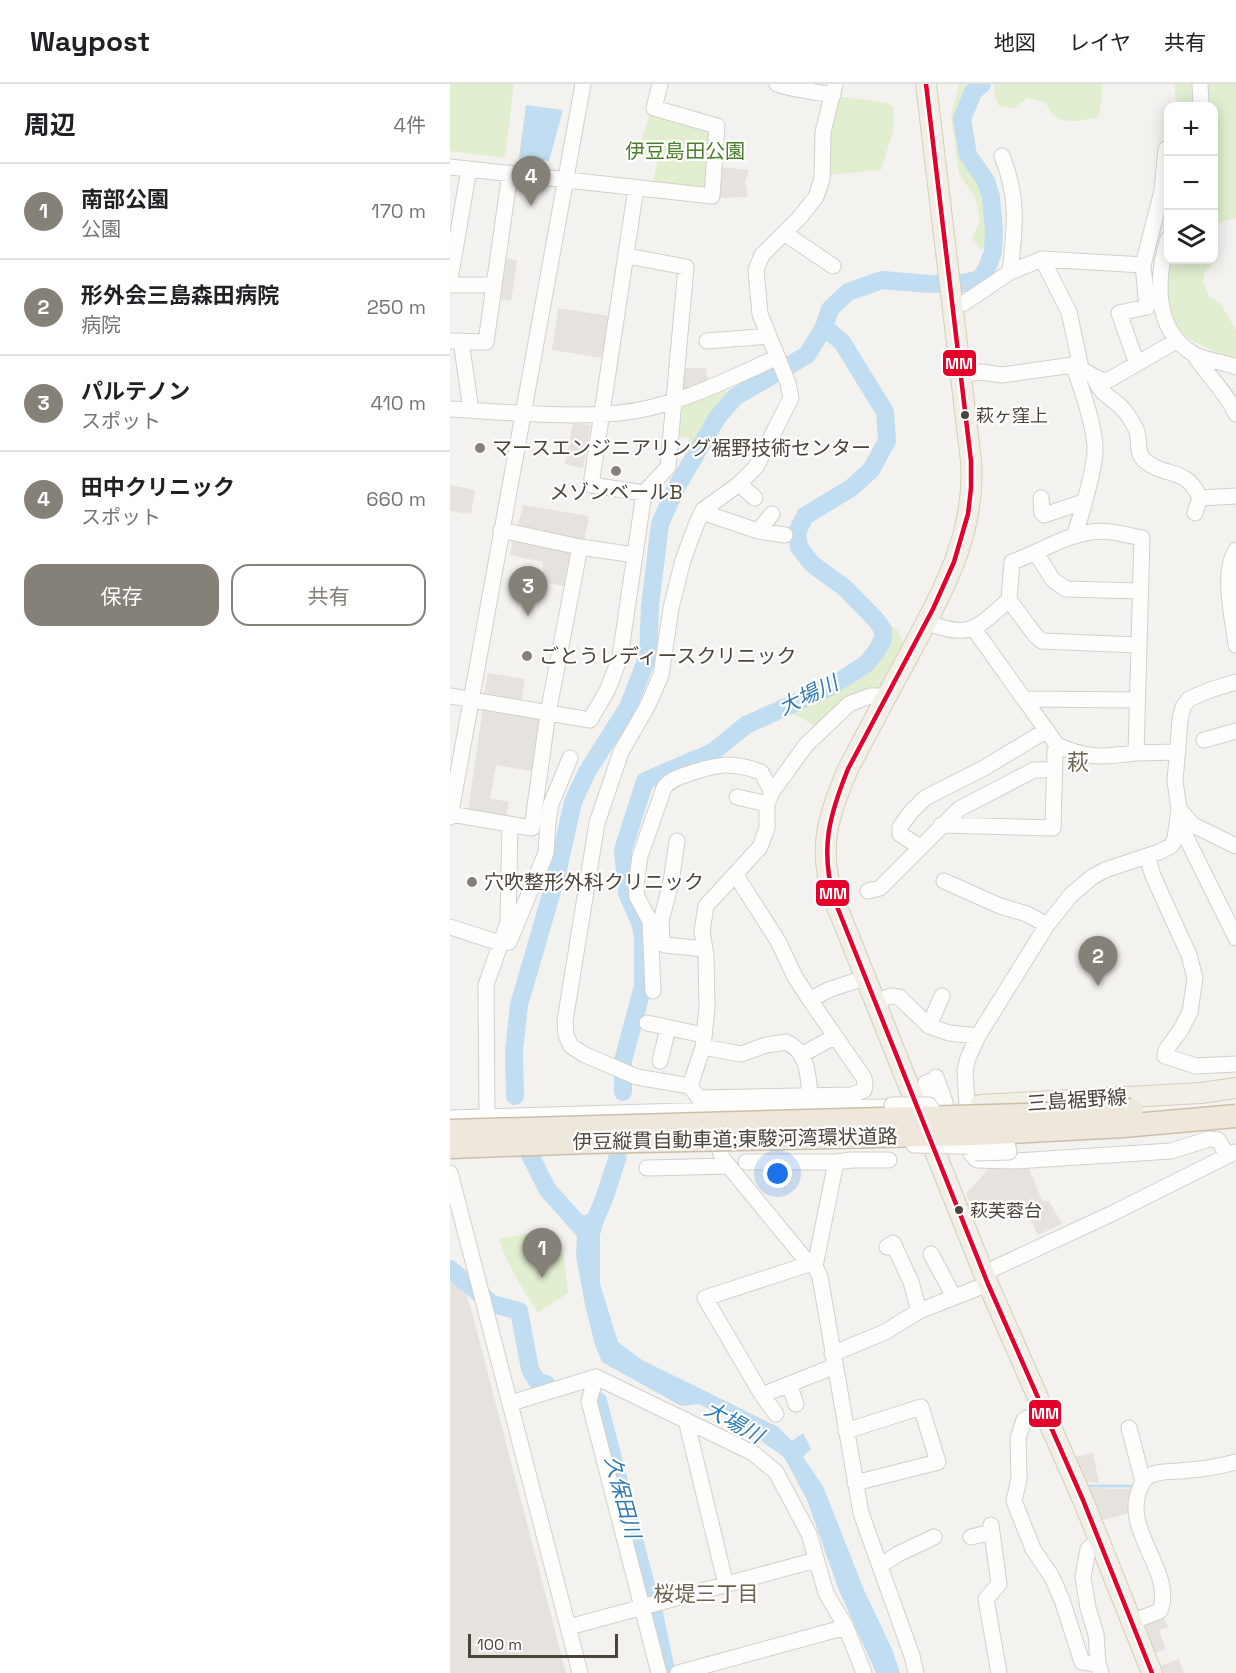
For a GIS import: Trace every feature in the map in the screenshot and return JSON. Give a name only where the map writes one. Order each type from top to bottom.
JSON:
[{"type":"highway","name":"伊豆縦貫自動車道;東駿河湾環状道路","points":[[450,1131],[1024,1115],[1143,1109],[1236,1101]]},
{"type":"highway","name":"伊豆縦貫自動車道;東駿河湾環状道路","points":[[450,1147],[976,1134],[1236,1117]]},
{"type":"main road","points":[[926,84],[962,374],[972,474],[970,507],[963,541],[956,560],[926,622],[848,769],[830,815],[826,832],[826,868],[829,884],[876,1001],[923,1106],[927,1130],[986,1279],[1099,1540],[1152,1673]]},
{"type":"main road","name":"三島裾野線","points":[[923,1106],[967,1106],[1201,1093],[1236,1088]]},
{"type":"main road","name":"三島裾野線","points":[[927,1130],[962,1138],[1123,1128],[1236,1117]]},
{"type":"street","points":[[580,546],[548,712],[532,828],[450,815],[584,84]]},
{"type":"street","points":[[450,166],[712,196],[717,126],[654,108],[660,84]]},
{"type":"street","points":[[698,1098],[637,1077],[571,1046],[566,1035],[565,1021],[597,823],[621,752],[648,705],[661,675],[673,600],[683,560],[702,512],[739,484],[756,467],[791,398],[788,383],[760,314],[756,270],[762,255],[816,197],[822,179],[823,132],[834,89],[800,91],[777,84]]},
{"type":"street","points":[[1200,84],[1201,102]]},
{"type":"street","points":[[1002,156],[1013,190],[1015,228],[1010,272]]},
{"type":"street","points":[[1165,156],[1162,191],[1143,265],[1154,306],[1176,340],[1194,354],[1236,367]]},
{"type":"street","points":[[450,279],[453,249],[469,169]]},
{"type":"street","points":[[471,410],[456,341],[486,342],[510,173]]},
{"type":"street","points":[[636,188],[591,485],[644,494]]},
{"type":"street","points":[[784,233],[833,266]]},
{"type":"street","points":[[1154,306],[1164,253]]},
{"type":"street","points":[[450,696],[590,720],[608,689],[620,657],[644,494],[668,467],[686,267],[627,256]]},
{"type":"street","points":[[953,304],[964,303],[1010,272],[1042,260],[1143,265]]},
{"type":"street","points":[[1042,260],[1069,312],[1077,367],[1095,447],[1074,536]]},
{"type":"street","points":[[450,285],[493,285]]},
{"type":"street","points":[[1137,364],[1119,313],[1154,306]]},
{"type":"street","points":[[707,340],[769,336]]},
{"type":"street","points":[[962,374],[982,372],[1002,375],[1077,367],[1095,379],[1107,381],[1176,340]]},
{"type":"street","points":[[1194,354],[1205,373],[1225,394],[1236,414]]},
{"type":"street","points":[[450,409],[522,414],[620,413],[673,401],[778,357]]},
{"type":"street","points":[[1095,379],[1097,386],[1121,407],[1135,426],[1138,433],[1138,449],[1143,459],[1163,470],[1188,479],[1200,498]]},
{"type":"street","points":[[739,484],[755,498]]},
{"type":"street","points":[[1200,498],[1236,496]]},
{"type":"street","points":[[1041,498],[1044,515],[1083,502]]},
{"type":"street","points":[[1195,513],[1200,498]]},
{"type":"street","points":[[702,512],[758,531],[785,536]]},
{"type":"street","points":[[758,531],[772,514]]},
{"type":"street","points":[[501,530],[634,555]]},
{"type":"street","points":[[1136,753],[1142,538],[1092,531],[1012,561],[1009,600],[1042,641],[1138,645]]},
{"type":"street","points":[[1036,553],[1053,580],[1066,589],[1140,591]]},
{"type":"street","points":[[1234,558],[1229,574],[1236,645]]},
{"type":"street","points":[[926,622],[960,632],[974,629],[1009,600]]},
{"type":"street","points":[[974,629],[1057,745],[1073,752],[1100,757],[1178,752]]},
{"type":"street","points":[[1236,682],[1189,699],[1183,707],[1175,781],[1183,831],[1236,938]]},
{"type":"street","points":[[770,798],[806,745],[849,704],[870,696],[887,696]]},
{"type":"street","points":[[1024,699],[1137,700]]},
{"type":"street","points":[[920,847],[899,831],[910,813],[925,798],[984,768],[1047,730]]},
{"type":"street","points":[[1204,740],[1236,731]]},
{"type":"street","points":[[941,825],[1053,828],[1057,745]]},
{"type":"street","points":[[450,927],[500,943],[509,942],[546,853],[551,804],[570,758]]},
{"type":"street","points":[[653,991],[650,921],[637,897],[638,867],[668,782],[714,765],[729,765],[761,772],[770,798],[765,838],[760,847],[706,906],[702,930],[707,1007],[698,1098],[723,1159],[820,1277],[861,1513],[916,1673]]},
{"type":"street","points":[[868,891],[880,888],[959,809],[1034,770],[1055,770]]},
{"type":"street","points":[[737,797],[770,798]]},
{"type":"street","points":[[1179,809],[1193,825],[1236,846]]},
{"type":"street","points":[[967,1106],[965,1070],[968,1058],[978,1036],[1047,925],[1071,896],[1092,877],[1171,846],[1175,839],[1179,809]]},
{"type":"street","points":[[487,1117],[486,985],[508,922],[510,825]]},
{"type":"street","points":[[677,841],[671,882],[661,921],[662,943],[705,949]]},
{"type":"street","points":[[1147,856],[1153,876],[1189,955],[1195,978],[1190,1012],[1166,1050],[1165,1056],[1196,1066],[1236,1064]]},
{"type":"street","points":[[735,874],[778,941],[810,1000],[864,1078],[865,1086],[864,1090],[852,1095],[810,1095],[751,1102]]},
{"type":"street","points":[[944,881],[1000,906],[1027,914],[1047,925]]},
{"type":"street","points":[[810,1000],[828,990],[867,977]]},
{"type":"street","points":[[876,1001],[891,996],[899,997],[929,1026],[949,1033],[978,1036]]},
{"type":"street","points":[[929,1026],[942,996]]},
{"type":"street","points":[[647,1023],[668,1028],[741,1054],[766,1045],[786,1042],[803,1054],[810,1095]]},
{"type":"street","points":[[660,1061],[668,1028]]},
{"type":"street","points":[[803,1054],[834,1037]]},
{"type":"street","points":[[923,1106],[926,1083],[931,1081],[942,1104],[945,1102],[936,1077]]},
{"type":"street","points":[[450,1118],[487,1117],[698,1098],[751,1102],[923,1106]]},
{"type":"street","points":[[762,1395],[789,1384],[834,1360],[919,1311],[954,1298],[1111,1214],[1232,1154],[1218,1140],[1209,1139],[1171,1151],[1015,1161],[977,1160],[970,1153],[962,1138],[923,1106],[887,1103],[914,1145],[962,1138],[1008,1147],[1009,1152],[975,1153]]},
{"type":"street","points":[[1123,1128],[1124,1154]]},
{"type":"street","points":[[812,1265],[843,1161],[855,1151],[860,1130]]},
{"type":"street","points":[[450,1143],[650,1134],[713,1135],[793,1131],[927,1130]]},
{"type":"street","points":[[793,1131],[793,1161]]},
{"type":"street","points":[[746,1162],[889,1160]]},
{"type":"street","points":[[647,1168],[728,1166]]},
{"type":"street","points":[[450,1173],[580,1673]]},
{"type":"street","points":[[887,1247],[893,1243],[911,1282],[919,1311]]},
{"type":"street","points":[[931,1254],[954,1298]]},
{"type":"street","points":[[776,1414],[762,1395],[705,1298],[812,1265]]},
{"type":"street","points":[[511,1403],[596,1377],[753,1453],[776,1472],[809,1534],[826,1593],[846,1627],[864,1673]]},
{"type":"street","points":[[596,1377],[589,1401],[659,1673]]},
{"type":"street","points":[[789,1384],[796,1404]]},
{"type":"street","points":[[846,1431],[921,1407],[938,1462],[855,1483]]},
{"type":"street","points":[[1043,1409],[1024,1420],[1018,1438],[1019,1479],[1014,1501],[1033,1550],[1052,1577],[1062,1600],[1082,1662],[1100,1669],[1096,1634],[1088,1608],[1083,1577],[1088,1549],[1099,1540]]},
{"type":"street","points":[[686,1420],[726,1585]]},
{"type":"street","points":[[1129,1428],[1143,1481]]},
{"type":"street","points":[[1131,1622],[1160,1611],[1162,1602],[1158,1577],[1141,1534],[1136,1514],[1137,1496],[1143,1481],[1151,1474],[1214,1467],[1236,1462]]},
{"type":"street","points":[[971,1537],[991,1529],[999,1584],[986,1599],[999,1673]]},
{"type":"street","points":[[880,1566],[898,1554],[934,1537]]},
{"type":"street","points":[[569,1627],[816,1560]]},
{"type":"street","points":[[678,1673],[846,1627]]},
{"type":"shaded area","points":[[720,167],[749,170],[745,181],[748,197],[717,198]]},
{"type":"shaded area","points":[[504,258],[517,260],[511,301],[498,299]]},
{"type":"shaded area","points":[[558,308],[609,316],[602,358],[552,350]]},
{"type":"shaded area","points":[[682,368],[706,368],[708,381],[680,392]]},
{"type":"shaded area","points":[[573,423],[591,425],[583,468],[565,464]]},
{"type":"shaded area","points":[[450,485],[475,490],[471,514],[450,511]]},
{"type":"shaded area","points":[[523,505],[589,516],[584,543],[517,529]]},
{"type":"shaded area","points":[[517,541],[571,551],[565,586],[542,582],[543,562],[510,555],[512,543]]},
{"type":"shaded area","points":[[488,673],[525,679],[521,704],[487,698],[484,694]]},
{"type":"shaded area","points":[[483,707],[546,717],[536,772],[496,765],[490,798],[509,802],[506,818],[468,811]]},
{"type":"shaded area","points":[[989,1168],[1029,1169],[1042,1201],[1049,1201],[1062,1224],[1038,1235],[1022,1203],[1009,1200],[974,1212],[966,1194]]},
{"type":"shaded area","points":[[450,1278],[465,1293],[470,1305],[566,1673],[450,1673]]},
{"type":"shaded area","points":[[1093,1452],[1099,1483],[1084,1482],[1076,1457]]},
{"type":"shaded area","points":[[1088,1488],[1133,1489],[1133,1512],[1100,1521]]},
{"type":"shaded area","points":[[1163,1617],[1168,1627],[1159,1630],[1166,1649],[1153,1654],[1140,1624]]},
{"type":"shaded area","points":[[1179,1659],[1184,1673],[1162,1673],[1159,1666]]},
{"type":"green space","points":[[450,84],[514,84],[505,158],[450,151]]},
{"type":"green space","points":[[959,84],[976,84],[963,96],[962,105],[991,235],[988,245],[981,250],[972,238],[980,220],[975,197],[959,174],[951,116]]},
{"type":"green space","points":[[997,84],[1103,84],[1099,117],[1076,121],[1062,120],[1050,111],[1046,103],[1028,98],[1013,109],[999,106],[994,86]]},
{"type":"green space","points":[[1175,84],[1236,84],[1236,218],[1225,220],[1218,225],[1218,102],[1178,102],[1175,98]]},
{"type":"green space","points":[[836,96],[887,103],[894,108],[893,131],[881,170],[827,175],[824,151]]},
{"type":"green space","name":"伊豆島田公園","points":[[650,113],[714,130],[709,189],[652,187],[658,158],[637,155]]},
{"type":"green space","points":[[1168,264],[1212,264],[1204,274],[1203,283],[1210,297],[1220,303],[1236,330],[1236,361],[1199,344],[1176,327],[1166,302]]},
{"type":"green space","points":[[724,390],[730,393],[684,467],[689,437],[672,438],[678,409]]},
{"type":"green space","points":[[893,627],[898,631],[903,648],[896,657],[895,665],[881,690],[820,720],[818,724],[814,725],[792,713],[796,706],[820,697],[866,671],[880,654],[887,636],[887,628]]},
{"type":"green space","points":[[541,1231],[552,1232],[564,1257],[568,1293],[538,1313],[511,1268],[499,1239]]},
{"type":"water","points":[[526,105],[563,110],[549,161],[519,158]]},
{"type":"water","points":[[606,1212],[600,1235],[600,1284],[618,1342],[642,1360],[778,1427],[792,1441],[803,1433],[811,1449],[803,1457],[823,1486],[900,1673],[876,1673],[838,1588],[807,1500],[784,1457],[731,1420],[699,1404],[681,1406],[602,1362],[595,1345],[585,1305],[576,1256],[577,1237],[570,1217]]},
{"type":"waterway","name":"大場川","points":[[515,1096],[514,1051],[519,1005],[557,874],[573,802],[587,772],[628,707],[648,656],[650,606],[660,524],[676,488],[717,418],[735,397],[807,355],[824,327],[830,309],[848,292],[882,280],[930,284],[963,283],[980,279],[993,252],[991,197],[986,181],[968,155],[962,119],[973,92],[982,84]]},
{"type":"waterway","name":"大場川","points":[[623,1092],[623,1061],[643,986],[643,937],[640,922],[627,893],[623,850],[645,781],[713,752],[746,725],[830,687],[866,664],[883,639],[883,630],[877,621],[845,588],[812,564],[799,547],[797,532],[805,516],[851,488],[871,470],[887,441],[885,412],[842,342],[824,327]]},
{"type":"waterway","name":"大場川","points":[[588,1236],[604,1199],[617,1159],[620,1141]]},
{"type":"waterway","name":"大場川","points":[[525,1145],[547,1189],[587,1234]]},
{"type":"waterway","name":"久保田川","points":[[450,1269],[492,1304],[519,1311],[530,1369],[537,1381],[546,1384]]},
{"type":"waterway","name":"久保田川","points":[[598,1401],[648,1593]]},
{"type":"waterway","points":[[1087,1486],[1133,1486]]},
{"type":"waterway","name":"久保田川","points":[[654,1613],[665,1666]]},
{"type":"transit line","name":"MM","points":[[926,84],[971,461],[968,514],[954,562],[933,609],[841,786],[827,848],[830,881],[834,899],[988,1284],[1083,1500],[1152,1673]]},
{"type":"place","name":"田中クリニック","points":[[531,206]]},
{"type":"place","name":"萩ヶ窪上","points":[[965,415]]},
{"type":"place","name":"マースエンジニアリング裾野技術センター","points":[[480,448]]},
{"type":"place","name":"メゾンベールB","points":[[616,471]]},
{"type":"place","name":"パルテノン","points":[[528,616]]},
{"type":"place","name":"ごとうレディースクリニック","points":[[527,656]]},
{"type":"place","name":"穴吹整形外科クリニック","points":[[472,882]]},
{"type":"place","name":"形外会三島森田病院","points":[[1098,986]]},
{"type":"place","name":"萩芙蓉台","points":[[959,1210]]},
{"type":"place","name":"南部公園","points":[[542,1278]]},
{"type":"district","name":"萩","points":[[1078,762]]},
{"type":"district","name":"桜堤三丁目","points":[[706,1593]]}]
